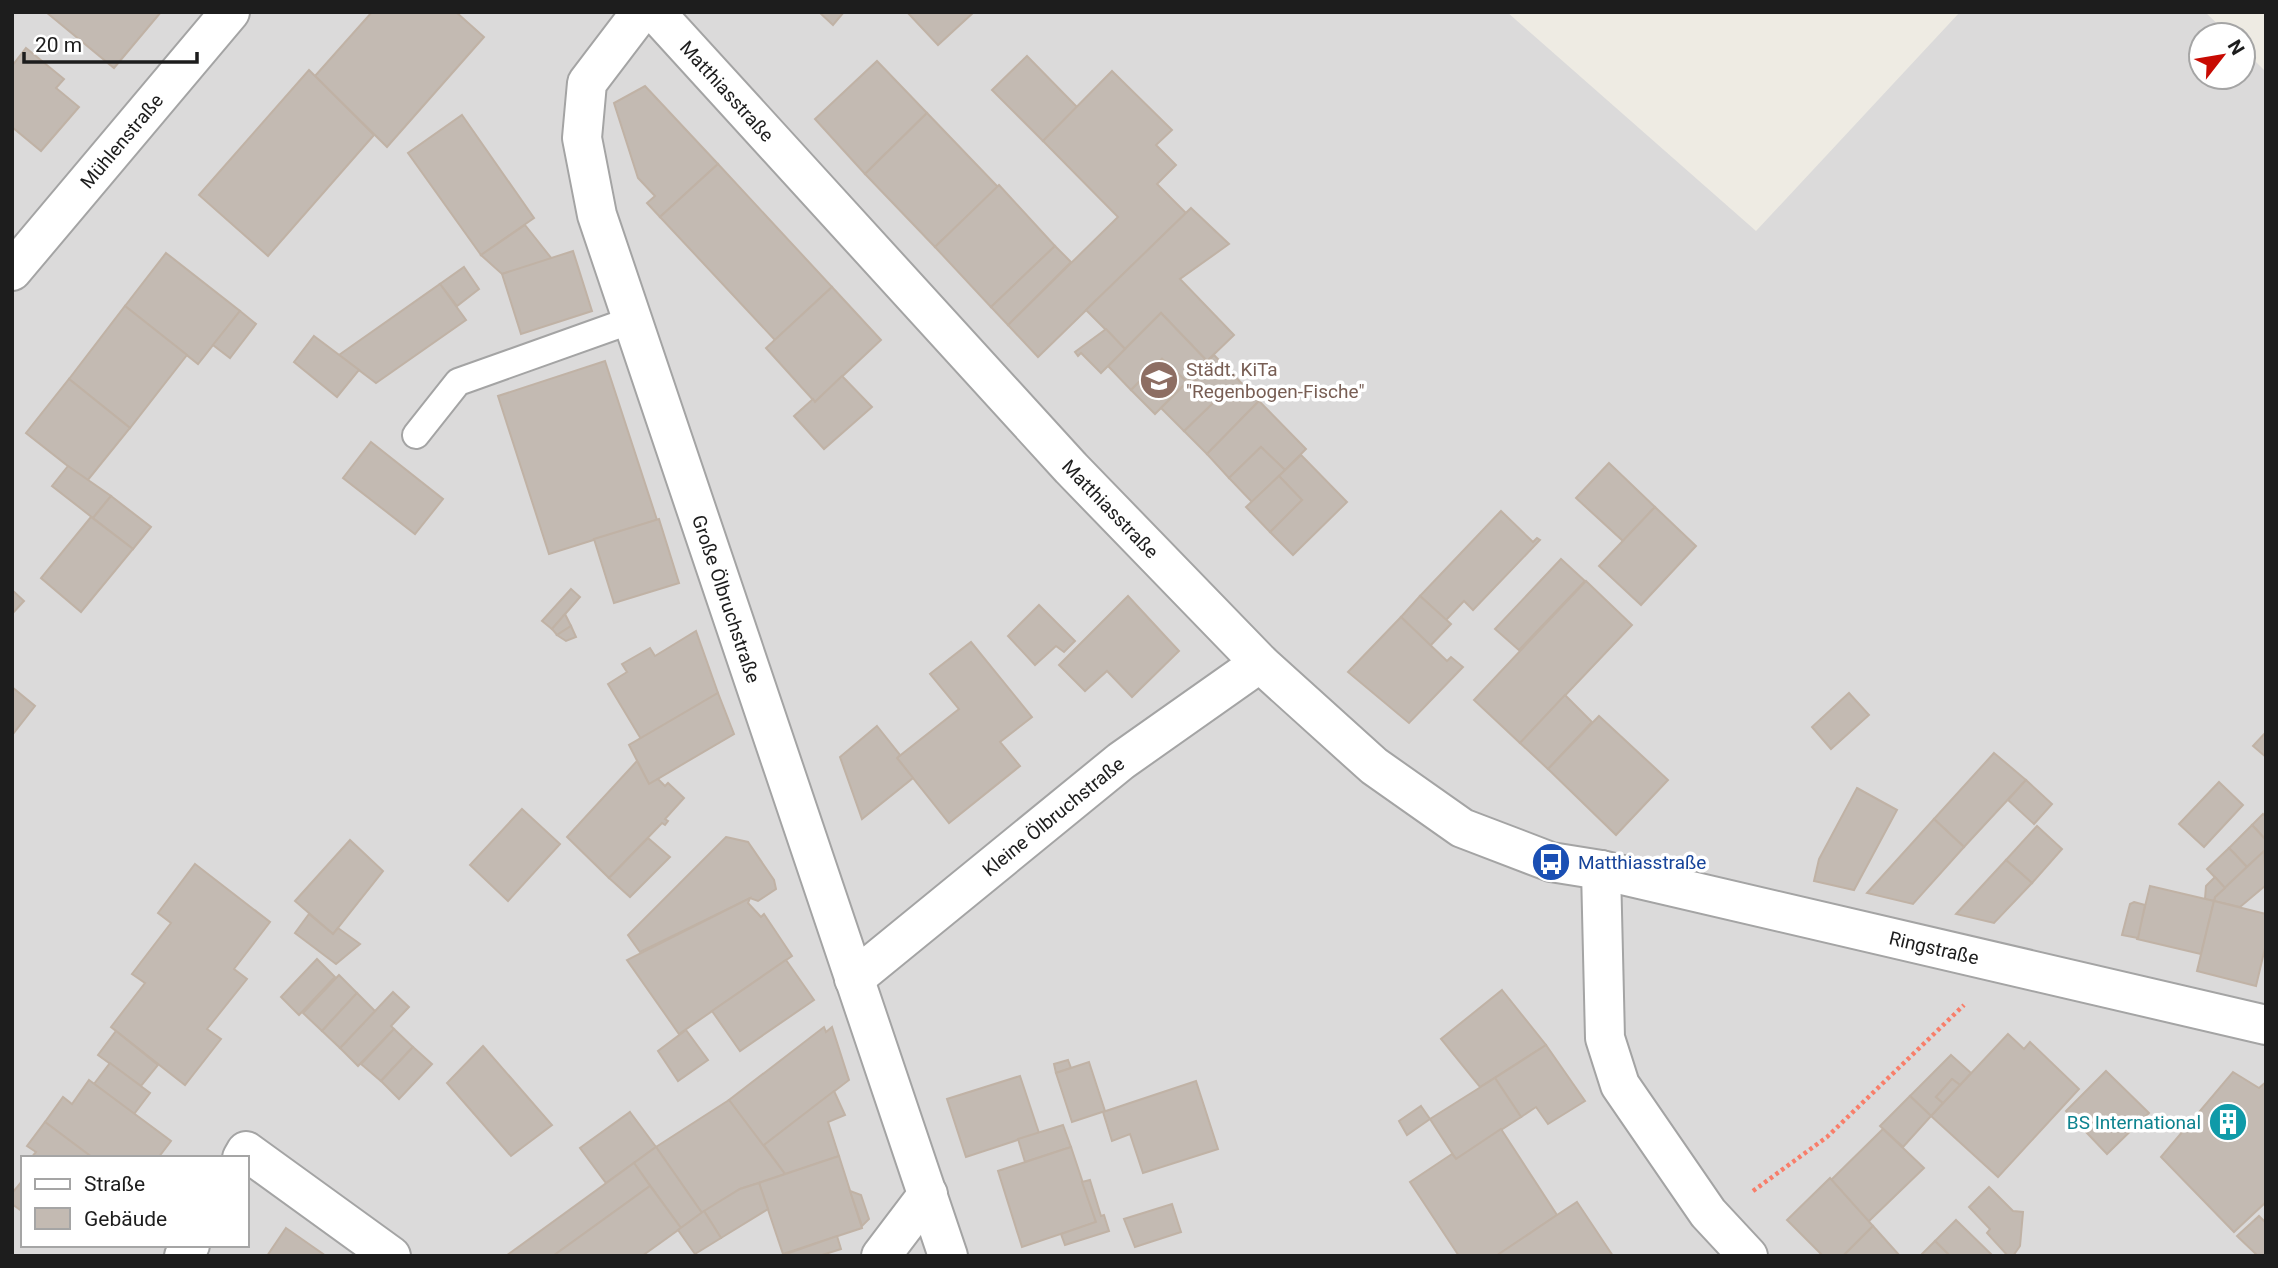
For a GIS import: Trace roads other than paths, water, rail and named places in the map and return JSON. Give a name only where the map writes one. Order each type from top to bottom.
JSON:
[{"type":"street","name":"Mühlenstraße","points":[[12,271],[230,12]]},
{"type":"street","name":"Große Ölbruchstraße","points":[[641,12],[587,83],[582,138],[597,215],[948,1256]]},
{"type":"street","name":"Matthiasstraße","points":[[655,12],[1070,468],[1260,663],[1374,766],[1462,828],[1551,862],[1601,870]]},
{"type":"street","name":"Kleine Ölbruchstraße","points":[[854,979],[1121,761],[1260,663]]},
{"type":"street","name":"Ringstraße","points":[[1601,870],[2266,1025]]},
{"type":"street","points":[[1601,870],[1605,1038],[1620,1085],[1708,1213],[1740,1244],[1748,1256]]},
{"type":"street","points":[[243,1156],[246,1151],[391,1256]]},
{"type":"street","points":[[881,1256],[928,1194]]},
{"type":"lane","points":[[416,435],[458,382],[632,320]]},
{"type":"place","name":"Städt. KiTa \"Regenbogen-Fische\"","points":[[1159,380]]},
{"type":"place","name":"Matthiasstraße","points":[[1551,862]]},
{"type":"place","name":"BS International","points":[[2228,1122]]}]
